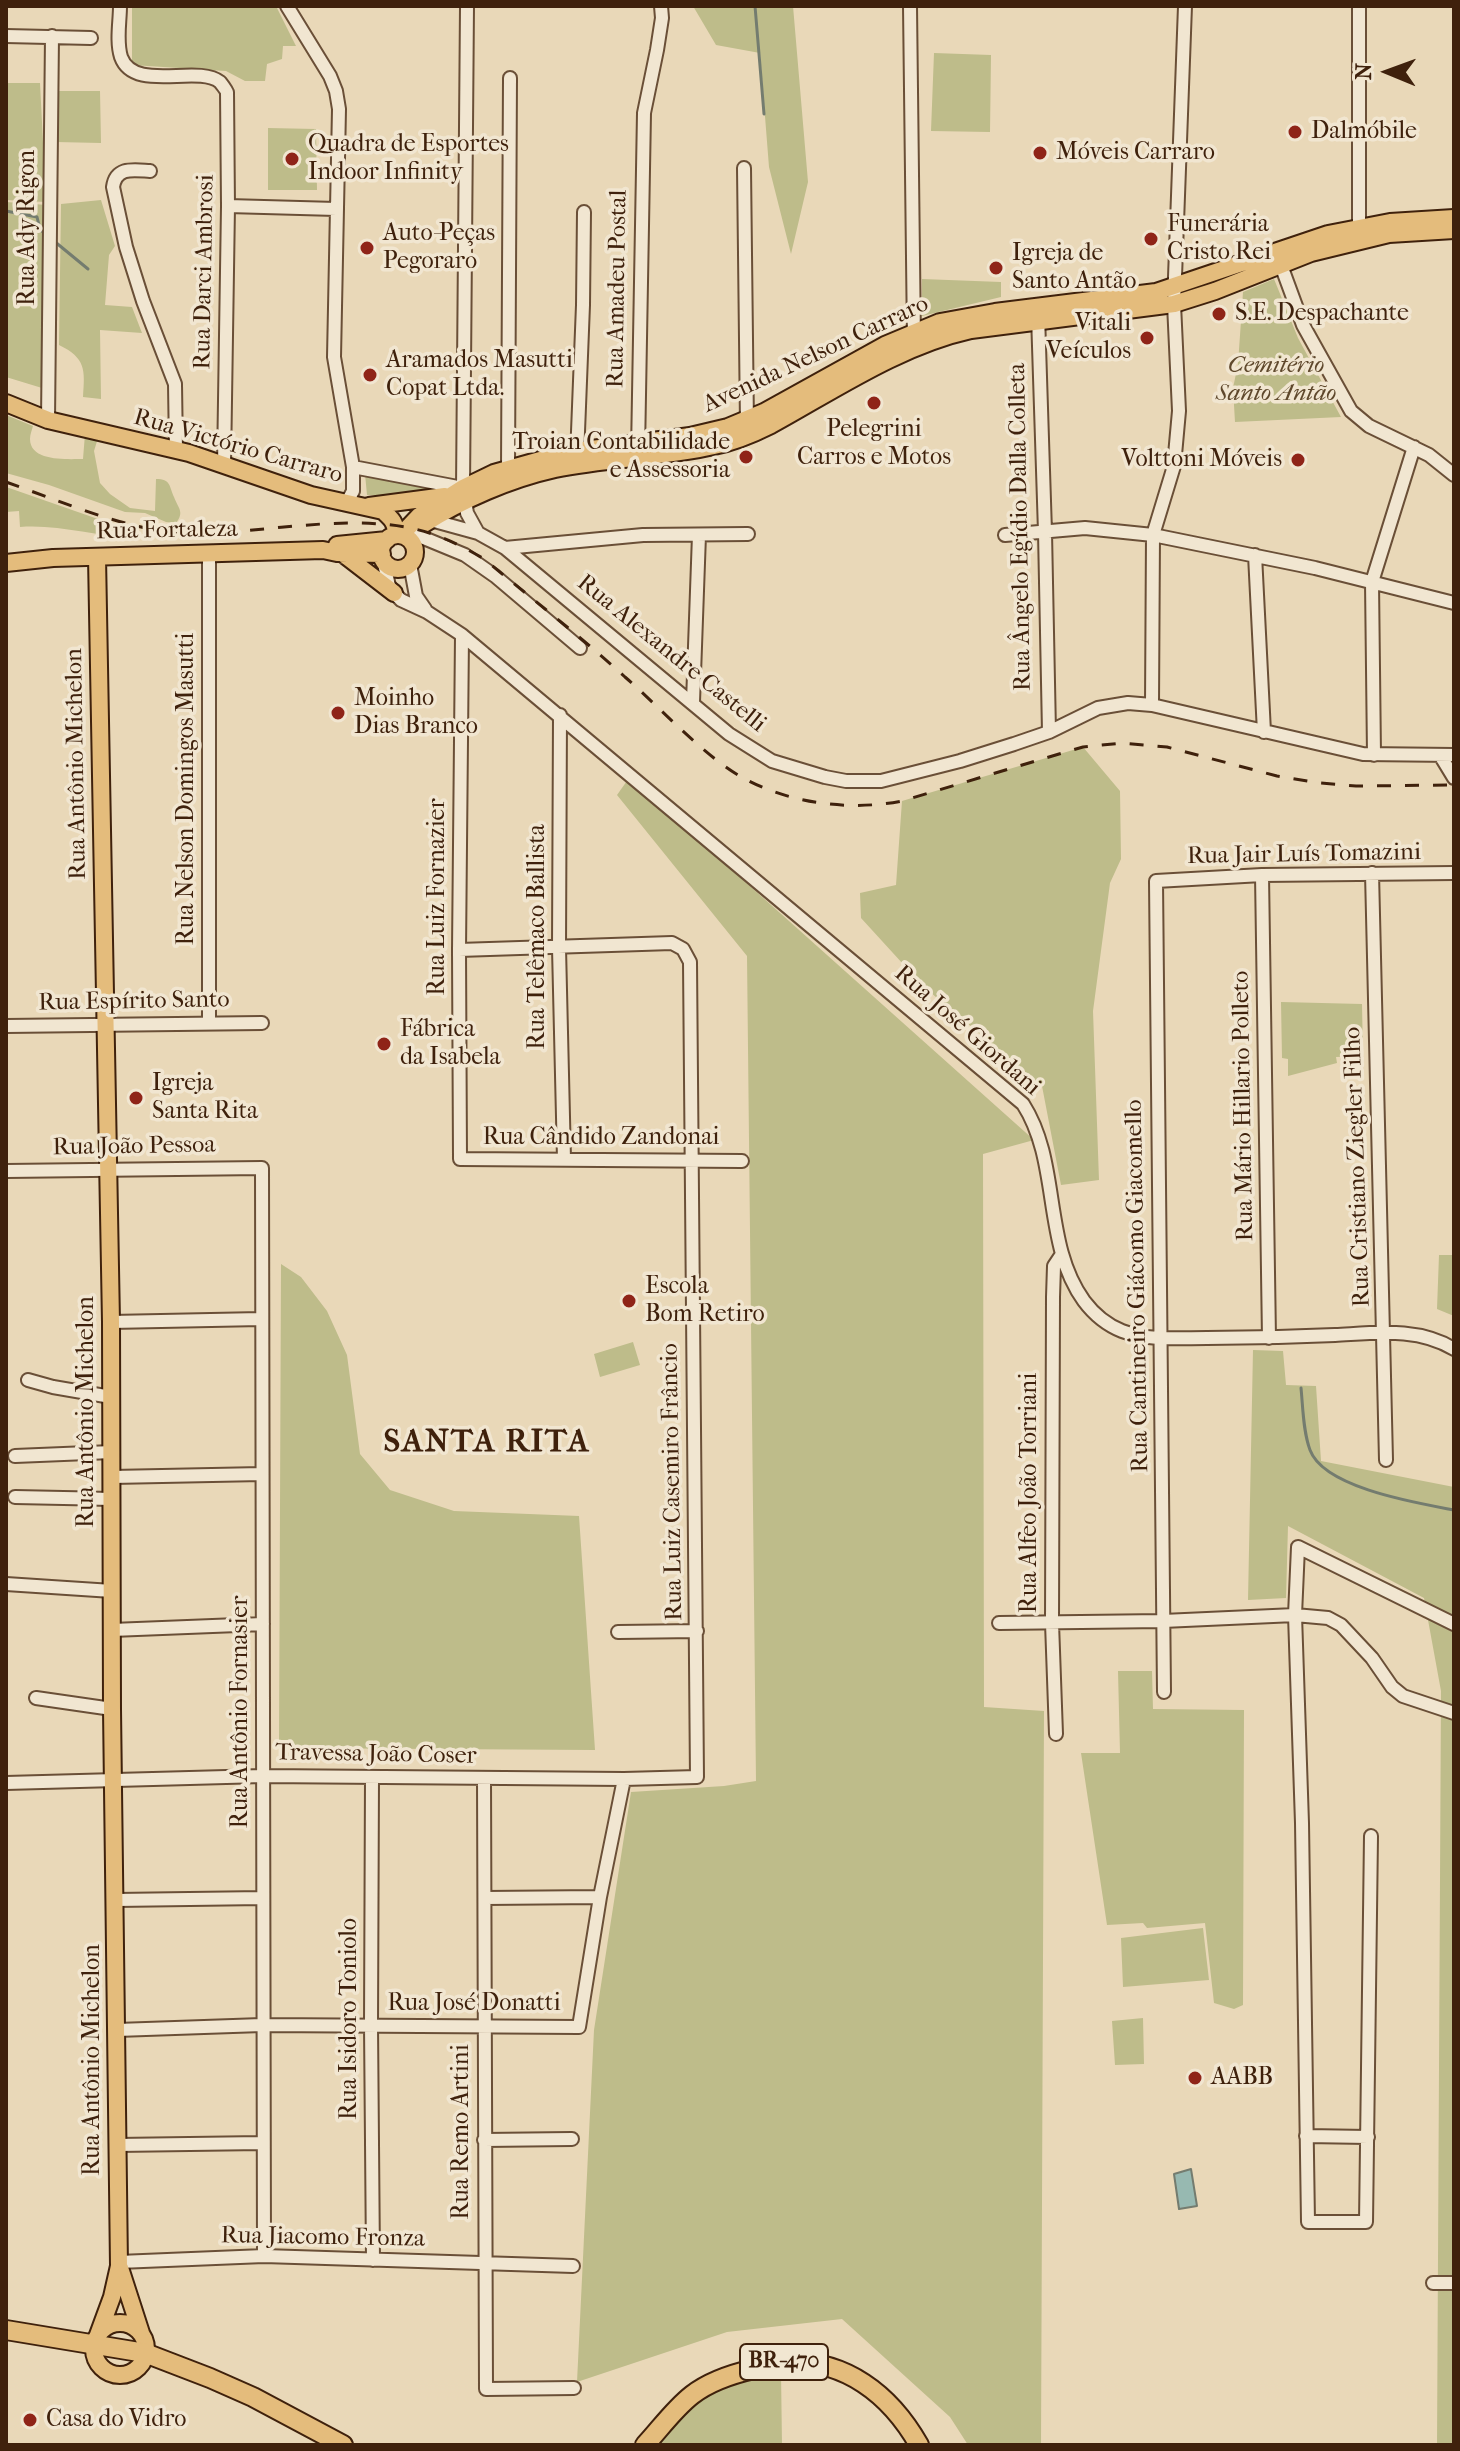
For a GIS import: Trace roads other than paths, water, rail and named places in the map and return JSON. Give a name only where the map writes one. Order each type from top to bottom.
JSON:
[{"type":"highway","points":[[6,2330],[144,2344],[343,2445]]},
{"type":"highway","name":"BR-470","points":[[645,2445],[691,2396],[717,2380],[783,2362],[817,2365],[849,2375],[884,2397],[905,2421],[919,2445]]},
{"type":"main road","name":"Avenida Nelson Carraro","points":[[396,542],[425,518],[508,468],[638,451],[717,446],[747,428],[771,425],[834,382],[914,340],[946,336],[969,324],[1215,291],[1278,257],[1309,246],[1358,234],[1429,226],[1454,218]]},
{"type":"main road","name":"Avenida Nelson Carraro","points":[[1429,226],[1454,230]]},
{"type":"main road","name":"Rua Victório Carraro","points":[[6,403],[48,420],[176,450],[311,495],[383,511],[396,526],[396,542]]},
{"type":"main road","name":"Avenida Nelson Carraro","points":[[460,495],[522,478],[577,458]]},
{"type":"main road","points":[[367,506],[460,495]]},
{"type":"main road","points":[[396,542],[415,549],[410,564]]},
{"type":"main road","name":"Rua Fortaleza","points":[[6,563],[53,558],[335,552],[336,545],[396,542],[396,568],[410,564]]},
{"type":"main road","points":[[335,552],[394,593]]},
{"type":"main road","name":"Rua Antônio Michelon","points":[[97,557],[111,1322],[119,2264]]},
{"type":"main road","points":[[119,2264],[144,2344],[143,2361],[131,2373],[115,2375],[101,2367],[94,2353],[119,2264]]},
{"type":"main road","points":[[96,2340],[111,2324],[120,2323],[129,2324],[144,2344]]},
{"type":"street","name":"Rua Darci Ambrosi","points":[[120,6],[119,45],[122,59],[130,69],[143,75],[210,77],[220,82],[227,92],[224,465]]},
{"type":"street","points":[[287,6],[330,76],[339,109],[334,357],[353,467],[353,491],[346,504]]},
{"type":"street","points":[[467,6],[460,495],[478,533]]},
{"type":"street","name":"Rua Amadeu Postal","points":[[638,451],[642,134],[661,6]]},
{"type":"street","points":[[910,6],[914,340]]},
{"type":"street","points":[[1152,705],[1153,535],[1169,487],[1177,441],[1179,399],[1175,295],[1185,6]]},
{"type":"street","points":[[1358,234],[1359,6]]},
{"type":"street","points":[[6,36],[91,38]]},
{"type":"street","name":"Rua Ady Rigon","points":[[48,420],[52,36]]},
{"type":"street","points":[[508,468],[510,78]]},
{"type":"street","points":[[744,168],[747,428]]},
{"type":"street","points":[[150,171],[120,172],[114,179],[113,187],[126,247],[175,384],[176,450]]},
{"type":"street","points":[[228,206],[336,209]]},
{"type":"street","points":[[577,458],[584,212]]},
{"type":"street","points":[[1278,257],[1303,325],[1351,411],[1369,426],[1414,447],[1454,475]]},
{"type":"street","name":"Rua Ângelo Egídio Dalla Colleta","points":[[1037,315],[1049,732]]},
{"type":"street","points":[[1374,755],[1372,582],[1414,447]]},
{"type":"street","points":[[353,467],[460,495]]},
{"type":"street","name":"Rua Alexandre Castelli","points":[[425,518],[478,533],[505,548],[729,734],[772,761],[825,777],[846,781],[881,781],[960,761],[1049,732],[1098,708],[1128,703],[1152,705],[1374,755],[1447,755]]},
{"type":"street","points":[[1005,535],[1085,528],[1153,535],[1255,555],[1454,603]]},
{"type":"street","points":[[505,548],[643,535],[748,534]]},
{"type":"street","points":[[693,702],[699,535]]},
{"type":"street","points":[[394,593],[389,586],[396,542],[465,555],[495,576],[580,648]]},
{"type":"street","name":"Rua Nelson Domingos Masutti","points":[[209,555],[209,1023]]},
{"type":"street","points":[[1255,555],[1264,732]]},
{"type":"street","points":[[410,564],[416,596],[427,612]]},
{"type":"street","name":"Rua José Giordani","points":[[394,593],[462,635],[1023,1104],[1040,1139],[1054,1224],[1071,1279],[1085,1302],[1102,1320],[1122,1331],[1161,1338],[1269,1338],[1384,1332],[1431,1338],[1454,1349]]},
{"type":"street","name":"Rua Luiz Fornazier","points":[[460,1159],[462,635]]},
{"type":"street","name":"Rua Telêmaco Ballista","points":[[560,715],[559,948],[564,1159]]},
{"type":"street","points":[[1447,755],[1454,778]]},
{"type":"street","name":"Rua Cristiano Ziegler Filho","points":[[1372,873],[1386,1460]]},
{"type":"street","name":"Rua Jair Luís Tomazini","points":[[1156,881],[1262,875],[1454,873]]},
{"type":"street","name":"Rua Mário Hillario Polleto","points":[[1262,875],[1269,1338]]},
{"type":"street","name":"Rua Cantineiro Giácomo Giacomello","points":[[1156,881],[1164,1692]]},
{"type":"street","name":"Rua Luiz Casemiro Frâncio","points":[[559,948],[672,943],[683,949],[690,962],[697,1777]]},
{"type":"street","points":[[459,950],[559,948]]},
{"type":"street","name":"Rua Espírito Santo","points":[[6,1026],[262,1023]]},
{"type":"street","name":"Rua Cândido Zandonai","points":[[460,1159],[742,1161]]},
{"type":"street","name":"Rua João Pessoa","points":[[6,1171],[262,1168]]},
{"type":"street","name":"Rua Antônio Fornasier","points":[[262,1168],[264,2256]]},
{"type":"street","name":"Rua Alfeo João Torriani","points":[[1056,1734],[1052,1623],[1053,1297],[1054,1266],[1062,1254]]},
{"type":"street","points":[[111,1322],[261,1319]]},
{"type":"street","points":[[28,1380],[111,1397]]},
{"type":"street","points":[[15,1456],[112,1452]]},
{"type":"street","points":[[112,1477],[262,1474]]},
{"type":"street","points":[[15,1497],[112,1499]]},
{"type":"street","points":[[1371,1836],[1366,2222],[1308,2222],[1302,1823],[1295,1615],[1298,1547],[1454,1624]]},
{"type":"street","points":[[6,1584],[112,1591]]},
{"type":"street","points":[[999,1623],[1163,1621],[1295,1615],[1328,1618],[1341,1625],[1403,1696],[1454,1713]]},
{"type":"street","points":[[112,1630],[263,1624]]},
{"type":"street","points":[[618,1632],[697,1631]]},
{"type":"street","points":[[36,1698],[112,1709]]},
{"type":"street","name":"Travessa João Coser","points":[[6,1783],[263,1776],[697,1777]]},
{"type":"street","name":"Rua Isidoro Toniolo","points":[[372,1778],[373,2260]]},
{"type":"street","name":"Rua Remo Artini","points":[[484,1778],[486,2389],[574,2388]]},
{"type":"street","name":"Rua José Donatti","points":[[117,2030],[262,2025],[579,2027],[600,1897],[624,1779]]},
{"type":"street","points":[[485,1898],[600,1897]]},
{"type":"street","points":[[116,1900],[263,1898]]},
{"type":"street","points":[[1306,2136],[1368,2137]]},
{"type":"street","points":[[484,2140],[572,2139]]},
{"type":"street","points":[[117,2145],[262,2143]]},
{"type":"street","name":"Rua Jiacomo Fronza","points":[[119,2264],[264,2256],[573,2266]]},
{"type":"street","points":[[1433,2283],[1454,2283]]},
{"type":"water","points":[[1191,2169],[1197,2206],[1179,2209],[1174,2174]]},
{"type":"waterway","points":[[755,6],[764,114]]},
{"type":"waterway","points":[[6,211],[37,217],[45,234]]},
{"type":"waterway","points":[[54,241],[88,269]]},
{"type":"waterway","points":[[1301,1388],[1308,1443],[1319,1463],[1333,1474],[1373,1492],[1454,1510]]},
{"type":"railway","points":[[6,482],[90,512],[155,530],[232,532],[348,523],[405,527],[446,539],[484,559],[608,662],[731,771],[765,788],[803,800],[843,805],[902,801],[1083,747],[1122,743],[1167,747],[1277,776],[1320,783],[1356,786],[1454,785]]},
{"type":"place","name":"Dalmóbile","points":[[1295,132]]},
{"type":"place","name":"Móveis Carraro","points":[[1040,153]]},
{"type":"place","name":"Quadra de Esportes Indoor Infinity","points":[[292,159]]},
{"type":"place","name":"Funerária Cristo Rei","points":[[1151,239]]},
{"type":"place","name":"Auto-Peças Pegoraro","points":[[367,248]]},
{"type":"place","name":"Igreja de Santo Antão","points":[[996,268]]},
{"type":"place","name":"S.E. Despachante","points":[[1219,314]]},
{"type":"place","name":"Vitali Veículos","points":[[1147,338]]},
{"type":"place","name":"Aramados Masutti Copat Ltda.","points":[[370,375]]},
{"type":"place","name":"Pelegrini Carros e Motos","points":[[874,403]]},
{"type":"place","name":"Troian Contabilidade e Assessoria","points":[[746,457]]},
{"type":"place","name":"Volttoni Móveis","points":[[1298,460]]},
{"type":"place","name":"Moinho Dias Branco","points":[[338,713]]},
{"type":"place","name":"Fábrica da Isabela","points":[[384,1044]]},
{"type":"place","name":"Igreja Santa Rita","points":[[136,1098]]},
{"type":"place","name":"Escola Bom Retiro","points":[[629,1301]]},
{"type":"place","name":"AABB","points":[[1195,2078]]},
{"type":"place","name":"Casa do Vidro","points":[[30,2420]]},
{"type":"district","name":"SANTA RITA","points":[[487,1443]]},
{"type":"park label","name":"Cemitério Santo Antão","points":[[1276,380]]}]
